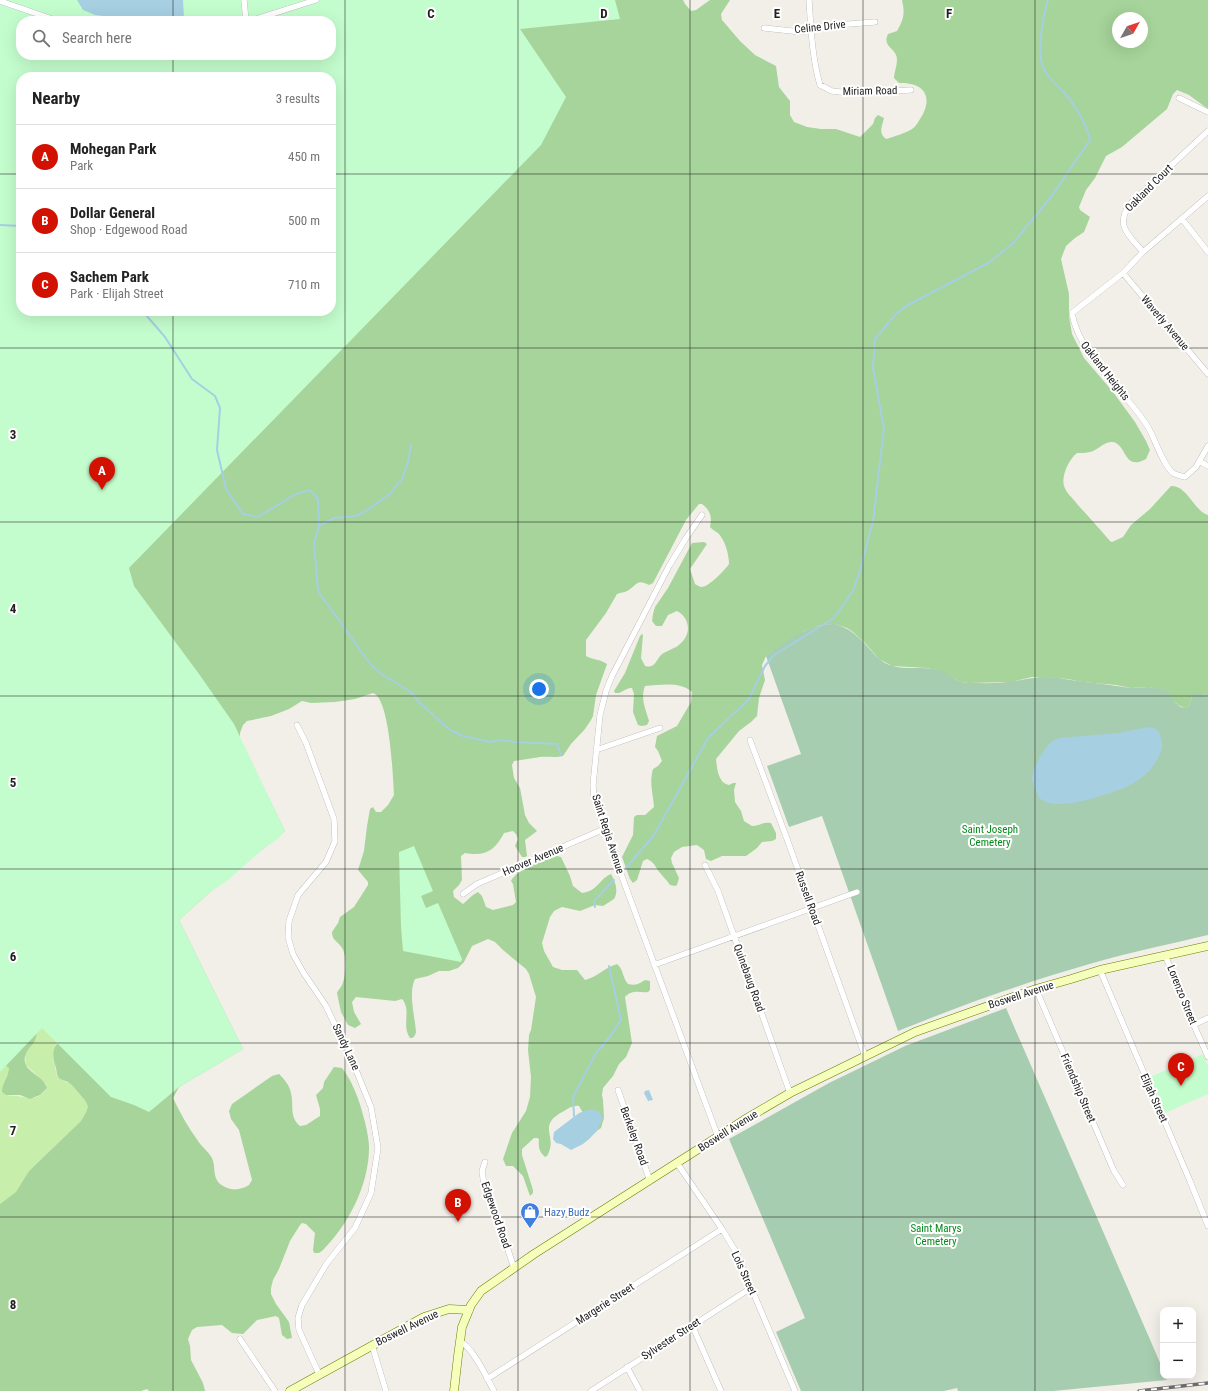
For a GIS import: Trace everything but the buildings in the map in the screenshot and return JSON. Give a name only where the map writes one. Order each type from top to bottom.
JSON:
[{"type":"main road","name":"Boswell Avenue","points":[[290,1391],[424,1317],[436,1312],[454,1308],[469,1310],[481,1291],[514,1268],[677,1163],[790,1093],[865,1056],[915,1032],[1036,989],[1100,970],[1208,946]]},
{"type":"main road","points":[[454,1391],[462,1327],[469,1310]]},
{"type":"street","points":[[244,0],[246,16]]},
{"type":"street","points":[[266,16],[316,0]]},
{"type":"street","name":"Miriam Road","points":[[809,0],[815,68],[820,85],[832,91],[849,92],[911,90]]},
{"type":"street","points":[[0,1],[44,16]]},
{"type":"street","name":"Celine Drive","points":[[764,28],[801,32],[823,26],[875,22]]},
{"type":"street","points":[[1179,98],[1208,112]]},
{"type":"street","name":"Oakland Court","points":[[1143,252],[1125,232],[1123,223],[1124,214],[1129,205],[1208,131]]},
{"type":"street","name":"Oakland Heights","points":[[1208,196],[1143,252],[1123,273],[1072,313],[1074,324],[1084,346],[1148,427],[1166,464],[1174,474],[1185,477],[1200,462],[1208,446]]},
{"type":"street","points":[[1182,219],[1208,252]]},
{"type":"street","name":"Waverly Avenue","points":[[1123,273],[1208,374]]},
{"type":"street","points":[[1200,462],[1208,466]]},
{"type":"street","name":"Saint Regis Avenue","points":[[702,515],[669,566],[612,676],[603,702],[596,750],[593,791],[604,829],[718,1137]]},
{"type":"street","name":"Sandy Lane","points":[[297,725],[306,743],[334,819],[335,841],[326,862],[298,894],[289,921],[288,937],[293,954],[303,972],[326,1006],[356,1070],[371,1108],[378,1148],[370,1193],[355,1228],[328,1263],[302,1305],[298,1318],[299,1330],[319,1374]]},
{"type":"street","points":[[596,750],[660,728]]},
{"type":"street","name":"Russell Road","points":[[750,740],[865,1056]]},
{"type":"street","name":"Hoover Avenue","points":[[463,894],[476,884],[604,829]]},
{"type":"street","name":"Quinebaug Road","points":[[705,865],[718,891],[790,1093]]},
{"type":"street","points":[[654,965],[856,892]]},
{"type":"street","name":"Lorenzo Street","points":[[1165,955],[1193,1025],[1208,1057]]},
{"type":"street","name":"Elijah Street","points":[[1100,970],[1208,1226]]},
{"type":"street","name":"Friendship Street","points":[[1036,989],[1116,1176],[1122,1185]]},
{"type":"street","points":[[1193,1025],[1208,1018]]},
{"type":"street","name":"Berkeley Road","points":[[618,1090],[650,1181]]},
{"type":"street","name":"Edgewood Road","points":[[485,1162],[482,1172],[484,1185],[494,1208],[514,1268]]},
{"type":"street","name":"Lois Street","points":[[677,1163],[736,1252],[795,1391]]},
{"type":"street","name":"Margerie Street","points":[[487,1379],[722,1229]]},
{"type":"street","name":"Sylvester Street","points":[[591,1391],[751,1288]]},
{"type":"street","points":[[692,1325],[721,1391]]},
{"type":"street","points":[[240,1339],[275,1391]]},
{"type":"street","points":[[460,1342],[469,1348],[494,1391]]},
{"type":"street","points":[[372,1345],[386,1391]]},
{"type":"street","points":[[627,1368],[640,1391]]},
{"type":"green space","points":[[0,0],[615,0],[620,19],[520,29],[566,97],[541,145],[129,568],[134,586],[234,724],[285,831],[278,839],[264,848],[227,881],[209,893],[179,920],[243,1049],[179,1087],[149,1112],[111,1097],[42,1028],[0,1072]]},
{"type":"green space","points":[[422,0],[683,0],[691,11],[696,10],[710,0],[730,0],[721,14],[722,20],[740,41],[755,55],[776,66],[779,87],[790,101],[790,115],[794,122],[807,127],[836,129],[860,137],[873,124],[878,115],[884,118],[881,132],[886,139],[903,134],[914,128],[922,116],[927,101],[926,96],[919,87],[907,83],[899,83],[894,78],[897,59],[895,53],[888,45],[886,40],[888,34],[897,31],[901,23],[904,12],[902,0],[1208,0],[1208,109],[1189,95],[1177,90],[1173,94],[1167,109],[1122,147],[1106,156],[1095,178],[1086,190],[1079,207],[1080,210],[1090,217],[1084,232],[1066,246],[1061,259],[1069,294],[1069,316],[1072,334],[1084,358],[1113,392],[1135,422],[1150,450],[1146,459],[1139,462],[1129,460],[1120,447],[1112,442],[1106,443],[1087,453],[1077,453],[1071,459],[1066,468],[1063,482],[1065,489],[1112,542],[1123,537],[1131,525],[1150,509],[1171,486],[1182,490],[1203,513],[1208,515],[1208,697],[1204,695],[1192,697],[1189,706],[1185,708],[1178,705],[1164,690],[1148,687],[1131,688],[1044,677],[1032,677],[1011,682],[961,682],[937,670],[892,666],[879,659],[866,644],[847,628],[835,624],[821,625],[804,631],[766,656],[762,665],[765,680],[759,698],[757,716],[739,731],[716,759],[719,775],[722,781],[729,785],[736,783],[734,790],[735,802],[741,811],[744,821],[752,826],[771,823],[776,833],[776,839],[762,842],[757,848],[746,856],[722,856],[711,861],[706,859],[704,850],[697,845],[682,847],[674,852],[671,858],[679,878],[677,885],[670,885],[654,864],[647,859],[643,861],[637,880],[633,883],[630,879],[622,857],[633,835],[634,817],[637,815],[645,815],[654,807],[651,783],[652,774],[653,769],[662,761],[655,747],[657,736],[677,726],[691,702],[692,692],[682,686],[676,685],[645,686],[643,700],[649,721],[647,725],[642,726],[638,725],[633,712],[634,694],[632,688],[628,688],[617,693],[614,691],[625,673],[642,634],[641,658],[645,666],[648,667],[655,664],[663,653],[678,646],[684,640],[688,631],[688,626],[685,618],[677,611],[668,615],[662,626],[656,626],[652,621],[655,607],[668,588],[692,543],[704,542],[707,544],[690,569],[695,584],[701,587],[708,585],[729,564],[723,539],[710,527],[711,517],[709,512],[702,504],[699,504],[686,520],[653,583],[649,585],[641,582],[626,592],[617,594],[606,613],[586,640],[586,656],[607,664],[596,695],[593,716],[585,729],[571,744],[563,756],[540,757],[514,761],[512,765],[514,778],[520,788],[525,815],[529,823],[537,831],[525,840],[527,856],[522,857],[515,846],[518,839],[513,831],[504,833],[497,844],[489,851],[479,854],[465,853],[461,856],[462,880],[453,891],[454,897],[463,904],[478,892],[482,896],[486,907],[493,910],[513,905],[516,902],[513,884],[511,881],[514,877],[525,869],[557,856],[561,857],[573,886],[582,893],[592,890],[611,874],[616,889],[614,899],[603,906],[595,905],[580,911],[562,907],[554,911],[550,917],[542,943],[544,951],[553,967],[562,970],[577,970],[585,980],[594,977],[609,967],[617,964],[628,984],[633,985],[641,983],[645,980],[650,981],[650,990],[648,992],[633,992],[625,997],[632,1043],[626,1057],[619,1064],[613,1076],[603,1088],[602,1095],[604,1118],[601,1128],[583,1143],[583,1113],[579,1106],[573,1106],[555,1116],[551,1122],[549,1132],[551,1143],[547,1156],[545,1157],[540,1151],[539,1139],[537,1138],[534,1138],[522,1149],[522,1155],[533,1190],[533,1193],[530,1196],[523,1176],[513,1166],[506,1166],[503,1159],[512,1133],[526,1111],[530,1097],[531,1077],[528,1050],[529,1035],[536,997],[526,969],[495,942],[488,939],[472,946],[464,962],[458,968],[449,971],[439,971],[428,976],[415,979],[412,991],[412,1005],[416,1032],[411,1038],[407,1033],[407,1013],[405,1003],[402,999],[395,1001],[356,997],[352,1002],[354,1012],[361,1024],[355,1028],[348,1025],[341,1012],[337,993],[343,982],[345,955],[342,948],[334,939],[332,932],[340,917],[354,907],[368,885],[368,882],[358,870],[364,851],[370,809],[373,807],[376,812],[381,812],[388,805],[394,795],[390,740],[387,723],[379,698],[373,693],[355,699],[335,702],[311,703],[302,701],[289,709],[271,716],[247,721],[243,725],[240,733],[240,739],[285,831],[209,893],[179,920],[243,1049],[179,1087],[173,1098],[181,1115],[212,1158],[215,1175],[220,1184],[230,1189],[238,1189],[249,1185],[252,1180],[239,1130],[231,1119],[229,1111],[232,1104],[272,1076],[279,1074],[290,1090],[294,1119],[300,1126],[306,1125],[320,1116],[320,1109],[316,1095],[323,1088],[324,1082],[334,1067],[342,1068],[352,1084],[357,1097],[364,1119],[369,1145],[366,1174],[362,1188],[341,1228],[319,1253],[314,1253],[315,1233],[306,1224],[302,1223],[300,1225],[290,1241],[273,1280],[271,1294],[276,1304],[289,1322],[292,1338],[287,1339],[282,1335],[279,1318],[276,1316],[257,1320],[243,1334],[232,1333],[222,1325],[197,1327],[192,1330],[188,1339],[191,1360],[203,1383],[205,1391],[149,1391],[147,1389],[141,1391],[0,1391],[0,1204],[16,1192],[29,1171],[81,1121],[87,1108],[85,1100],[72,1085],[58,1077],[53,1058],[54,1048],[57,1044],[75,1033],[36,1027],[36,1038],[26,1054],[25,1062],[29,1069],[43,1080],[47,1088],[40,1095],[30,1099],[20,1095],[6,1095],[2,1092],[9,1068],[4,1064],[0,1055],[43,693],[19,316],[336,316],[336,72],[331,72],[331,60],[336,60],[336,52]]},
{"type":"green space","points":[[0,25],[16,48],[16,60],[21,60],[21,72],[16,72],[16,274]]},
{"type":"green space","name":"Saint Joseph Cemetery","points":[[835,624],[853,633],[878,658],[889,665],[938,670],[964,683],[1003,683],[1044,677],[1131,688],[1149,687],[1164,690],[1181,707],[1189,706],[1195,693],[1200,693],[1208,697],[1208,935],[1122,955],[1068,970],[994,994],[898,1031],[822,816],[789,827],[767,766],[801,754],[766,656],[798,634],[816,626]]},
{"type":"green space","points":[[414,846],[433,891],[421,896],[426,908],[438,903],[462,959],[461,962],[403,951],[399,852]]},
{"type":"green space","points":[[79,994],[53,1051],[53,1058],[57,1076],[71,1084],[85,1098],[87,1102],[87,1111],[81,1121],[29,1171],[17,1192],[0,1204],[0,1055],[9,1068],[7,1077],[9,1096],[29,1098],[38,1097],[47,1088],[46,1084],[26,1065],[25,1055],[35,1038],[36,1027]]},
{"type":"green space","name":"Saint Marys Cemetery","points":[[1006,1008],[1160,1363],[1160,1379],[1167,1380],[1053,1391],[958,1391],[957,1388],[944,1391],[801,1391],[776,1332],[805,1318],[729,1139],[829,1083],[905,1046]]},
{"type":"green space","points":[[1203,1054],[1208,1066],[1208,1094],[1165,1113],[1150,1077]]},
{"type":"water","points":[[77,0],[183,0],[184,16],[104,16],[95,15],[83,10]]},
{"type":"water","points":[[1149,727],[1158,731],[1162,743],[1161,750],[1153,766],[1142,778],[1128,786],[1112,792],[1071,803],[1054,804],[1039,798],[1032,780],[1033,772],[1040,757],[1048,745],[1054,740],[1060,738],[1118,733]]},
{"type":"water","points":[[649,1090],[653,1100],[648,1101],[644,1093],[645,1091]]},
{"type":"water","points":[[588,1110],[599,1111],[603,1118],[597,1131],[583,1144],[571,1150],[561,1144],[556,1143],[553,1139],[554,1132],[579,1113]]},
{"type":"waterway","points":[[626,868],[654,835],[708,738],[749,699],[765,666],[774,655],[834,618],[853,591],[873,521],[884,429],[873,368],[875,339],[896,314],[906,306],[990,262],[1013,243],[1051,197],[1090,140],[1083,120],[1075,107],[1062,90],[1047,75],[1042,63],[1040,45],[1048,0]]},
{"type":"waterway","points":[[0,225],[16,226]]},
{"type":"waterway","points":[[147,316],[165,337],[192,379],[215,396],[220,408],[217,450],[226,489],[243,514],[258,517],[296,494],[310,490],[318,499],[319,526],[314,543],[318,591],[371,665],[383,675],[411,692],[421,704],[450,730],[463,736],[490,742],[500,740],[557,744],[561,755]]},
{"type":"waterway","points":[[319,526],[334,518],[356,516],[366,511],[390,494],[402,479],[408,462],[411,445]]},
{"type":"waterway","points":[[595,907],[594,901],[614,880]]},
{"type":"waterway","points":[[574,1116],[573,1097],[596,1053],[612,1034],[621,1020],[609,966]]},
{"type":"railway","points":[[1139,1391],[1208,1383]]},
{"type":"place","name":"Mohegan Park","points":[[102,490]]},
{"type":"place","name":"Sachem Park","points":[[1181,1086]]},
{"type":"place","name":"Dollar General","points":[[458,1222]]},
{"type":"place","name":"Hazy Budz","points":[[530,1229]]}]
